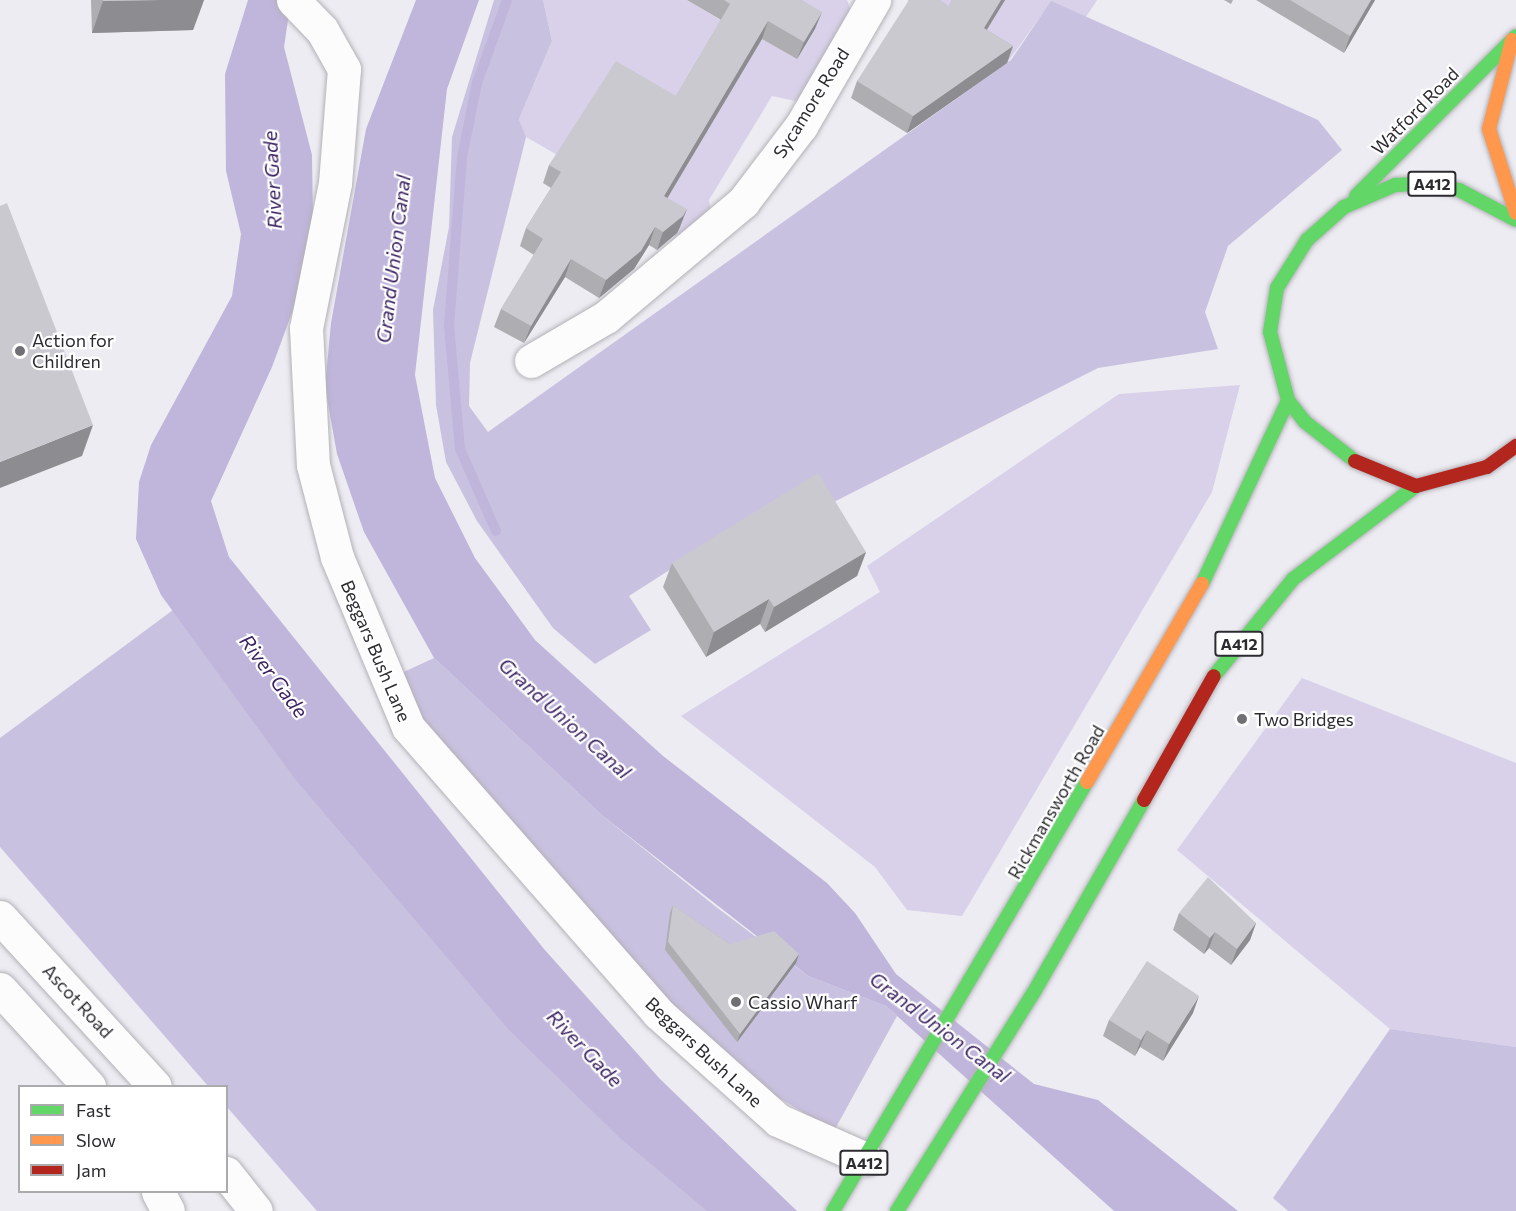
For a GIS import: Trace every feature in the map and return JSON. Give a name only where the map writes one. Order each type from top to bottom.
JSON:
[{"type":"main road","name":"Watford Road","points":[[1344,207],[1514,38]]},
{"type":"main road","name":"Watford Road","points":[[1514,38],[1489,129],[1516,213]]},
{"type":"main road","name":"A412","points":[[1416,486],[1353,460],[1305,422],[1288,400],[1270,332],[1277,288],[1307,240],[1344,207],[1395,185],[1430,183],[1459,190],[1516,220]]},
{"type":"main road","name":"Rickmansworth Road","points":[[833,1211],[1067,820],[1198,594],[1288,400]]},
{"type":"main road","name":"A412","points":[[897,1211],[942,1143],[1217,671],[1270,606],[1356,526],[1416,486],[1487,467],[1516,446]]},
{"type":"street","name":"Beggars Bush Lane","points":[[293,0],[322,30],[344,69],[335,183],[306,328],[313,465],[337,557],[408,727],[658,1013],[778,1120],[866,1159]]},
{"type":"street","name":"Sycamore Road","points":[[531,361],[606,317],[743,202],[801,126],[874,0]]},
{"type":"street","name":"Ascot Road","points":[[0,917],[154,1085]]},
{"type":"street","points":[[0,989],[88,1085]]},
{"type":"street","points":[[228,1176],[256,1211]]},
{"type":"street","points":[[159,1193],[168,1211]]},
{"type":"shaded area","points":[[494,0],[543,0],[552,41],[519,119],[526,137],[470,363],[469,406],[488,432],[1011,60],[1051,1],[1318,120],[1342,150],[1228,246],[1205,312],[1218,349],[1098,368],[820,509],[786,495],[629,596],[651,630],[595,664],[553,628],[477,521],[446,462],[436,405],[433,310],[449,227],[452,137]]},
{"type":"shaded area","points":[[543,0],[687,0],[735,29],[620,191],[526,137],[519,119],[552,41]]},
{"type":"shaded area","points":[[765,0],[847,0],[852,13],[800,102],[772,96],[709,200],[713,225],[664,254],[680,227],[658,214],[751,57],[752,33],[797,59],[815,30]]},
{"type":"shaded area","points":[[907,0],[1097,0],[1086,17],[1051,2],[1007,63]]},
{"type":"shaded area","points":[[1240,385],[1212,492],[962,916],[907,910],[875,867],[681,716],[880,592],[867,566],[1119,394]]},
{"type":"shaded area","points":[[173,610],[718,1211],[317,1211],[228,1108],[228,1085],[207,1085],[0,847],[0,738]]},
{"type":"shaded area","points":[[434,658],[603,816],[715,906],[808,976],[886,1006],[897,1016],[834,1131],[743,1076],[647,989],[416,725],[395,676]]},
{"type":"shaded area","points":[[1302,678],[1516,763],[1516,1047],[1390,1029],[1177,850]]},
{"type":"shaded area","points":[[1390,1029],[1516,1047],[1516,1211],[1288,1211],[1273,1198]]},
{"type":"water","name":"River Gade","points":[[248,0],[291,0],[284,47],[312,155],[313,218],[300,291],[272,367],[211,501],[229,557],[544,949],[660,1079],[797,1211],[707,1211],[620,1138],[508,1029],[295,779],[161,595],[136,539],[139,482],[151,445],[232,296],[241,234],[226,171],[225,74]]},
{"type":"water","name":"Grand Union Canal","points":[[416,0],[479,0],[447,89],[415,375],[435,478],[475,558],[535,640],[663,756],[827,883],[855,913],[896,974],[1034,1084],[1098,1100],[1238,1211],[1114,1211],[886,1006],[808,976],[603,816],[434,658],[364,532],[337,454],[325,387],[331,323],[366,129]]},
{"type":"building","points":[[103,0],[161,0],[103,1]]},
{"type":"building","points":[[724,0],[802,0],[822,12],[804,42],[768,21],[664,196],[687,209],[683,216],[663,232],[655,227],[641,251],[606,280],[571,259],[531,326],[501,309],[543,239],[526,228],[561,172],[549,165],[616,61],[676,96],[730,4]]},
{"type":"building","points":[[909,0],[940,0],[949,6],[952,0],[1001,0],[984,28],[1013,46],[913,116],[857,81]]},
{"type":"building","points":[[1290,0],[1371,0],[1350,36]]},
{"type":"building","name":"Action for Children","points":[[7,203],[93,425],[0,462],[0,206]]},
{"type":"building","points":[[818,473],[866,552],[774,607],[769,599],[714,632],[672,563]]},
{"type":"building","points":[[1208,877],[1256,923],[1237,949],[1215,932],[1210,938],[1179,913]]},
{"type":"building","name":"Cassio Wharf","points":[[673,905],[730,944],[774,931],[799,954],[740,1034],[668,942]]},
{"type":"building","points":[[1147,961],[1199,996],[1169,1044],[1147,1030],[1141,1040],[1109,1020]]},
{"type":"waterway","points":[[496,531],[460,449],[449,326],[462,157],[477,83],[507,0]]},
{"type":"traffic: fast","points":[[1356,196],[1516,36]]},
{"type":"traffic: fast","points":[[1355,461],[1305,422],[1288,400],[1270,332],[1277,288],[1307,240],[1344,207],[1395,185],[1429,183],[1459,190],[1516,220]]},
{"type":"traffic: fast","points":[[1202,584],[1288,400]]},
{"type":"traffic: fast","points":[[1214,676],[1293,579],[1416,486]]},
{"type":"traffic: fast","points":[[833,1211],[1087,782]]},
{"type":"traffic: fast","points":[[897,1211],[1034,992],[1144,800]]},
{"type":"traffic: slow","points":[[1512,40],[1489,129],[1516,213]]},
{"type":"traffic: slow","points":[[1087,782],[1202,584]]},
{"type":"traffic: jam","points":[[1355,461],[1416,486],[1487,467],[1516,446]]},
{"type":"traffic: jam","points":[[1144,800],[1214,676]]},
{"type":"place","name":"Action for Children","points":[[20,351]]},
{"type":"place","name":"Two Bridges","points":[[1242,719]]},
{"type":"place","name":"Cassio Wharf","points":[[736,1002]]}]
